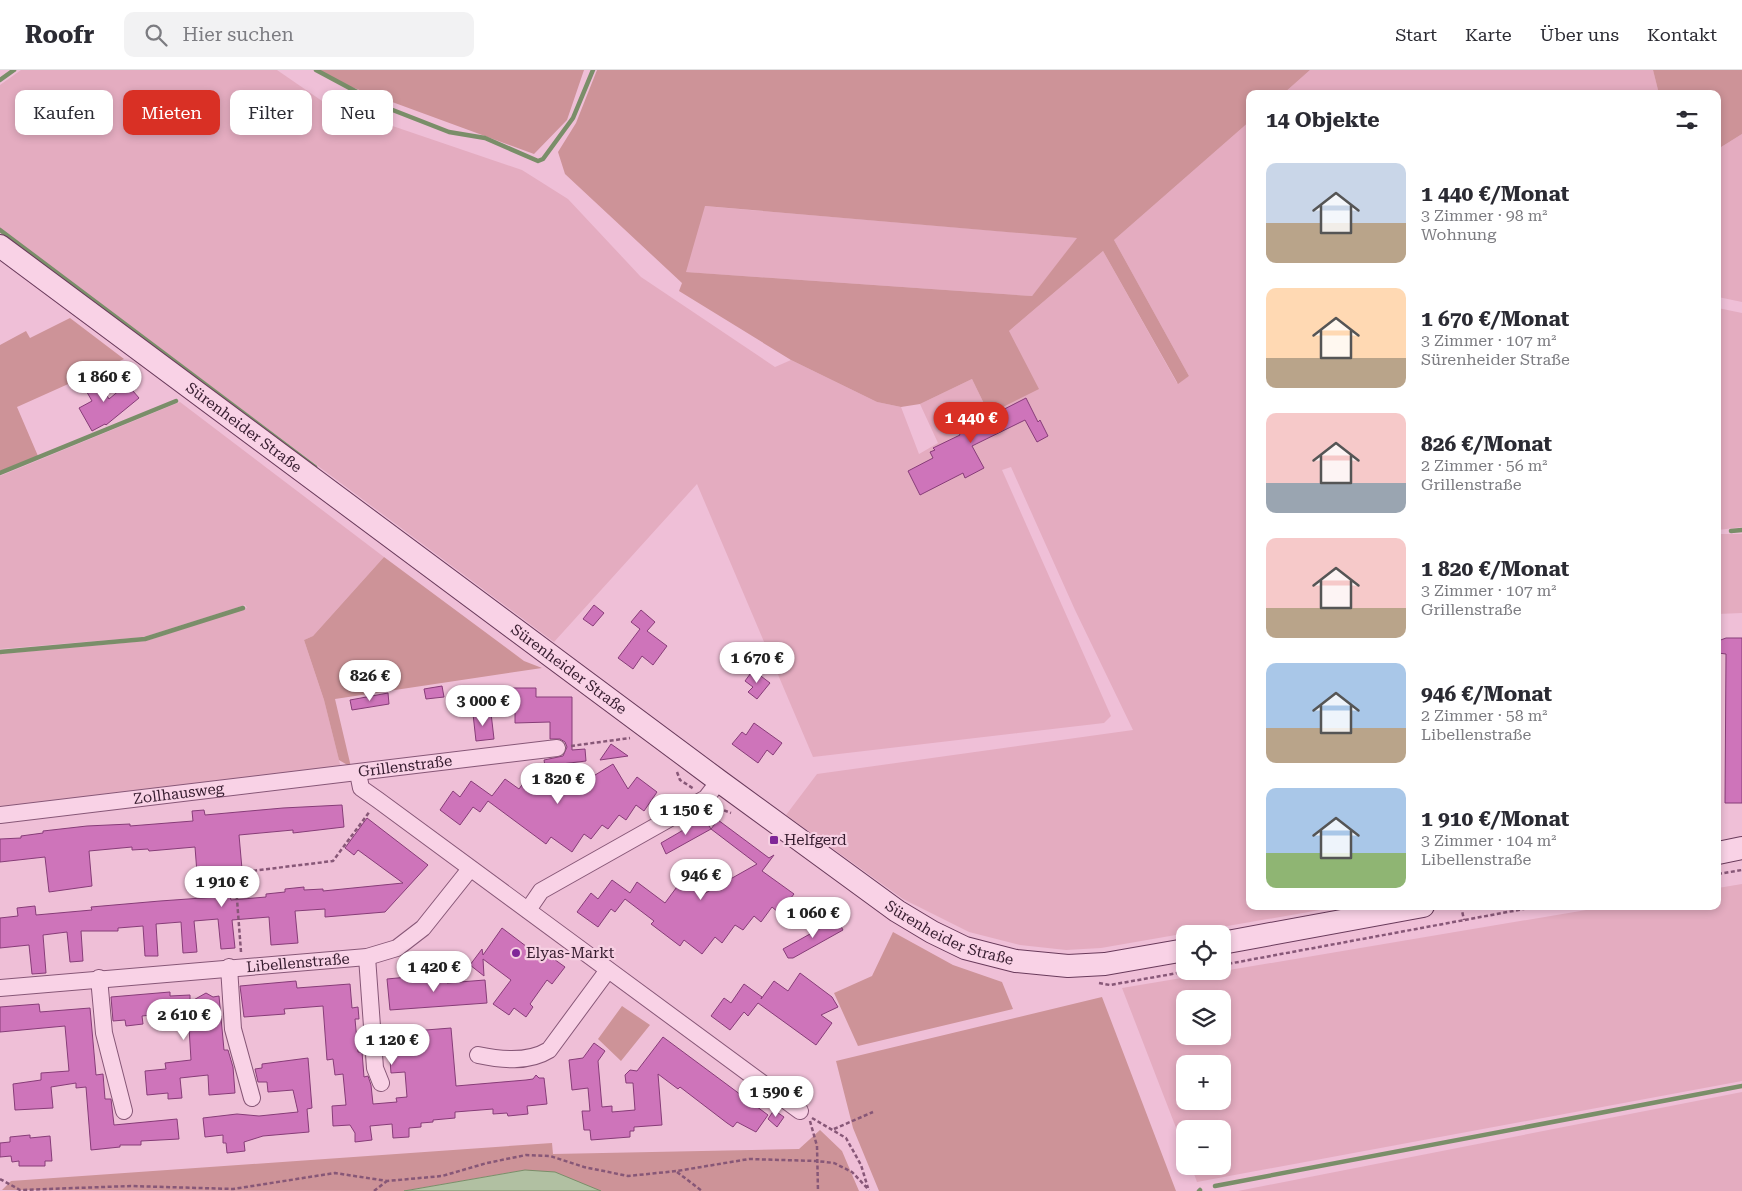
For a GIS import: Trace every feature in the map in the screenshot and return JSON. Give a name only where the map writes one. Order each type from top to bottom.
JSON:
[{"type":"main road","name":"Sürenheider Straße","points":[[0,246],[719,781],[897,911],[932,932],[965,948],[1016,961],[1068,966],[1106,964],[1176,952]]},
{"type":"main road","points":[[1721,852],[1742,848]]},
{"type":"main road","points":[[1231,941],[1401,910]]},
{"type":"street","name":"Grillenstraße","points":[[557,748],[358,773],[361,788],[800,1112]]},
{"type":"street","name":"Zollhausweg","points":[[0,816],[358,773]]},
{"type":"street","points":[[528,910],[541,891],[706,798],[719,781]]},
{"type":"street","name":"Libellenstraße","points":[[0,988],[99,978],[367,957],[397,948],[423,928],[470,869]]},
{"type":"street","name":"Libellenstraße","points":[[367,957],[375,1068],[382,1083]]},
{"type":"street","name":"Libellenstraße","points":[[235,967],[233,1029],[252,1098]]},
{"type":"street","points":[[478,1055],[502,1060],[538,1057],[549,1050],[608,970]]},
{"type":"street","points":[[99,978],[104,1033],[124,1110]]},
{"type":"path","points":[[557,748],[637,737],[648,727]]},
{"type":"path","points":[[235,967],[235,874],[333,862],[378,800]]},
{"type":"path","points":[[1721,874],[1742,870]]},
{"type":"path","points":[[1462,910],[1464,920]]},
{"type":"path","points":[[1231,963],[1518,910]]},
{"type":"path","points":[[834,1129],[874,1112]]},
{"type":"path","points":[[818,1191],[818,1161],[810,1117],[834,1129],[846,1138],[861,1165],[869,1191]]},
{"type":"path","points":[[0,1180],[20,1190],[131,1186],[235,1190],[335,1173],[387,1181],[442,1176],[487,1163],[526,1155],[550,1156],[584,1167],[628,1176],[677,1172],[749,1160],[818,1161],[834,1163],[852,1172],[869,1191]]},
{"type":"path","points":[[677,1172],[702,1191]]},
{"type":"path","points":[[374,1191],[387,1181]]},
{"type":"shaded area","points":[[21,70],[277,70],[306,90],[230,90],[230,135],[312,135],[312,94],[322,101],[322,135],[393,135],[393,126],[522,170],[568,199],[641,277],[775,367],[791,360],[877,402],[901,407],[919,454],[938,443],[920,404],[972,379],[989,414],[1009,331],[1103,251],[1177,383],[1189,376],[1114,240],[1246,124],[1246,910],[1320,910],[1231,925],[1176,925],[1176,935],[1101,948],[1066,950],[1020,945],[969,932],[903,899],[786,815],[817,774],[1133,730],[1075,610],[1011,467],[1002,470],[1111,716],[1104,723],[813,757],[697,484],[554,642],[0,229],[0,85]]},
{"type":"shaded area","points":[[320,70],[584,70],[567,120],[534,154],[393,102],[393,90],[360,90],[335,81]]},
{"type":"shaded area","points":[[597,70],[1310,70],[1288,90],[1246,90],[1246,124],[1114,240],[1189,376],[1178,384],[1103,251],[1009,331],[1039,389],[989,414],[972,379],[920,404],[901,407],[877,402],[791,360],[679,291],[682,283],[565,174],[558,152],[576,123]],"holes":[[[705,206],[1077,238],[1032,296],[686,272]]]},
{"type":"shaded area","points":[[1310,70],[1653,70],[1658,90],[1288,90]]},
{"type":"shaded area","points":[[1653,70],[1742,70],[1742,134],[1721,147],[1721,90],[1658,90]]},
{"type":"shaded area","points":[[1742,134],[1742,302],[1721,298],[1721,147]]},
{"type":"shaded area","points":[[704,206],[1078,238],[1032,296],[685,272]]},
{"type":"shaded area","points":[[1721,309],[1742,313],[1742,527],[1721,530]]},
{"type":"shaded area","points":[[70,318],[124,359],[17,407],[38,456],[0,471],[0,345],[26,331],[30,338]]},
{"type":"shaded area","points":[[180,402],[384,557],[313,636],[304,640],[324,700],[341,768],[0,808],[0,654],[146,641],[247,608],[245,605],[144,637],[0,649],[0,476]]},
{"type":"shaded area","points":[[1721,534],[1742,534],[1742,613],[1721,614]]},
{"type":"shaded area","points":[[384,557],[524,661],[542,668],[335,699],[351,767],[339,760],[324,700],[304,640],[313,636]]},
{"type":"shaded area","points":[[1742,884],[1742,1081],[1197,1182],[1194,1175],[1231,1175],[1231,1120],[1176,1120],[1176,1128],[1122,988],[1176,979],[1231,980],[1231,970],[1586,910],[1721,910],[1721,888]]},
{"type":"shaded area","points":[[893,932],[953,965],[1002,982],[1013,1009],[858,1046],[834,993],[872,976]]},
{"type":"shaded area","points":[[1102,997],[1176,1191],[879,1191],[853,1128],[836,1061]]},
{"type":"shaded area","points":[[622,1006],[650,1025],[621,1061],[598,1039]]},
{"type":"shaded area","points":[[1742,1092],[1742,1191],[1238,1191]]},
{"type":"shaded area","points":[[820,1130],[842,1151],[859,1191],[601,1191],[525,1170],[404,1191],[2,1190],[11,1181],[552,1143],[553,1154],[799,1149]]},
{"type":"shaded area","points":[[525,1170],[555,1172],[601,1191],[404,1191]]},
{"type":"building","points":[[93,373],[109,399],[127,384],[139,398],[106,425],[92,431],[79,408],[92,401],[80,380]]},
{"type":"building","points":[[1026,398],[1038,422],[1040,420],[1048,436],[1037,442],[1025,420],[972,446],[984,468],[965,478],[963,473],[920,495],[908,471],[933,458],[930,452],[935,450],[933,448],[960,435],[951,416],[975,404],[983,420]]},
{"type":"building","points":[[594,605],[604,613],[593,626],[583,619]]},
{"type":"building","points":[[641,610],[655,622],[647,631],[667,646],[653,665],[642,656],[633,669],[618,658],[640,629],[631,622]]},
{"type":"building","points":[[1742,638],[1742,803],[1725,803],[1726,654],[1721,653],[1721,640]]},
{"type":"building","points":[[753,670],[770,683],[757,699],[748,692],[753,687],[745,681]]},
{"type":"building","points":[[442,686],[444,697],[426,699],[424,689]]},
{"type":"building","points":[[512,688],[536,688],[536,697],[572,697],[572,750],[585,749],[586,761],[545,766],[544,760],[563,756],[567,747],[565,742],[560,739],[550,739],[550,722],[515,723],[515,705],[507,705],[507,693],[512,693]]},
{"type":"building","points":[[388,693],[389,704],[352,710],[350,700]]},
{"type":"building","points":[[491,713],[494,739],[476,741],[473,714]]},
{"type":"building","points":[[754,723],[782,743],[773,755],[767,750],[758,763],[732,744],[742,732],[746,735]]},
{"type":"building","points":[[611,744],[628,756],[600,760]]},
{"type":"building","points":[[613,764],[628,789],[637,777],[657,792],[644,811],[636,805],[626,820],[619,815],[608,829],[602,825],[591,839],[584,834],[572,852],[551,837],[546,844],[488,801],[480,812],[473,807],[460,825],[440,810],[453,791],[460,797],[471,781],[492,796],[505,779],[519,789],[529,775],[534,775],[561,796]]},
{"type":"building","points":[[342,805],[344,827],[293,833],[293,830],[239,835],[242,869],[197,873],[195,847],[149,851],[148,849],[132,850],[132,847],[89,851],[92,886],[49,892],[45,857],[0,862],[0,839],[21,838],[21,836],[43,833],[43,831],[87,826],[130,824],[130,826],[193,821],[192,811],[204,810],[205,815]]},
{"type":"building","points":[[367,818],[428,865],[385,912],[325,917],[325,909],[295,911],[298,943],[271,945],[269,917],[232,920],[235,948],[221,949],[218,919],[194,921],[197,952],[183,953],[181,922],[156,924],[158,956],[145,956],[143,926],[118,928],[118,931],[81,931],[83,961],[70,962],[67,932],[43,935],[46,973],[32,974],[29,945],[0,948],[0,918],[18,916],[17,908],[35,906],[36,915],[92,910],[91,907],[160,901],[230,896],[231,900],[266,897],[266,894],[285,892],[285,889],[304,887],[304,890],[323,889],[323,891],[403,883],[358,850],[354,855],[345,848]]},
{"type":"building","points":[[704,818],[711,829],[666,854],[661,843]]},
{"type":"building","points":[[718,820],[769,858],[774,855],[762,871],[794,894],[779,913],[772,907],[761,922],[754,916],[743,930],[735,925],[722,943],[715,937],[702,954],[684,940],[680,946],[651,924],[654,921],[625,899],[615,912],[611,909],[598,927],[577,912],[591,893],[598,899],[612,880],[630,893],[637,882],[665,903],[682,880],[702,895],[757,864],[711,829]]},
{"type":"building","points":[[837,919],[843,930],[793,958],[788,958],[783,949]]},
{"type":"building","points":[[502,928],[543,959],[547,954],[565,967],[552,984],[547,980],[530,1004],[533,1007],[526,1017],[514,1008],[509,1015],[493,1004],[511,980],[483,959],[484,976],[470,965],[482,949],[483,955]]},
{"type":"building","points":[[800,973],[832,997],[838,1007],[821,1015],[832,1023],[816,1045],[758,1003],[748,1016],[744,1012],[730,1030],[711,1016],[724,998],[731,1003],[744,984],[762,997],[761,999],[774,981],[788,991]]},
{"type":"building","points":[[408,977],[409,982],[447,979],[447,983],[485,980],[487,1003],[390,1010],[387,979]]},
{"type":"building","points":[[296,981],[297,988],[350,984],[352,1008],[358,1007],[359,1019],[355,1019],[358,1052],[362,1052],[364,1077],[368,1076],[371,1085],[373,1104],[397,1102],[396,1098],[407,1097],[405,1072],[391,1073],[388,1033],[451,1028],[456,1086],[526,1080],[533,1079],[536,1075],[539,1078],[544,1078],[547,1104],[527,1106],[528,1114],[508,1116],[507,1113],[493,1114],[493,1109],[455,1112],[455,1118],[433,1120],[433,1122],[421,1123],[421,1127],[409,1128],[409,1137],[393,1138],[392,1124],[370,1126],[372,1140],[355,1142],[355,1133],[350,1125],[333,1126],[332,1106],[346,1105],[343,1074],[335,1075],[333,1059],[327,1060],[323,1006],[284,1009],[285,1014],[244,1017],[240,986]]},
{"type":"building","points":[[170,992],[170,996],[190,995],[190,1002],[206,993],[213,997],[219,996],[224,1050],[228,1050],[233,1067],[235,1093],[209,1095],[208,1075],[180,1078],[182,1098],[168,1099],[168,1093],[147,1095],[145,1071],[166,1069],[165,1063],[191,1060],[188,1011],[142,1016],[143,1024],[126,1026],[125,1020],[113,1021],[111,997]]},
{"type":"building","points":[[39,1004],[40,1012],[90,1008],[96,1075],[103,1074],[105,1099],[111,1099],[114,1125],[177,1119],[179,1139],[141,1141],[141,1145],[120,1145],[120,1147],[91,1150],[86,1087],[76,1088],[76,1083],[51,1087],[53,1108],[15,1110],[13,1084],[41,1080],[41,1073],[69,1071],[65,1026],[0,1032],[0,1007]]},
{"type":"building","points":[[663,1037],[768,1115],[756,1132],[737,1122],[733,1127],[680,1087],[678,1089],[658,1074],[662,1125],[634,1127],[634,1131],[630,1131],[630,1137],[591,1140],[590,1130],[584,1130],[582,1111],[590,1111],[588,1088],[572,1090],[569,1060],[583,1058],[594,1043],[605,1051],[598,1061],[602,1107],[612,1106],[612,1112],[635,1110],[633,1083],[626,1083],[625,1075],[630,1070],[637,1071]]},
{"type":"building","points":[[308,1058],[312,1108],[307,1109],[309,1132],[263,1136],[244,1142],[245,1151],[227,1153],[226,1143],[223,1143],[223,1135],[205,1137],[203,1118],[237,1114],[259,1116],[298,1112],[293,1090],[268,1092],[267,1082],[258,1082],[255,1069],[262,1068],[262,1064]]},
{"type":"building","points":[[774,1110],[784,1117],[777,1127],[768,1119]]},
{"type":"building","points":[[30,1135],[30,1138],[50,1136],[52,1161],[45,1161],[45,1166],[19,1166],[19,1161],[12,1162],[11,1156],[0,1157],[0,1143],[10,1142],[10,1137]]},
{"type":"waterway","points":[[0,80],[14,70]]},
{"type":"waterway","points":[[316,70],[385,107],[449,132],[485,138],[538,161],[543,159],[573,118],[593,70]]},
{"type":"waterway","points":[[0,230],[315,467]]},
{"type":"waterway","points":[[0,473],[176,401]]},
{"type":"waterway","points":[[1731,531],[1742,530]]},
{"type":"waterway","points":[[0,652],[145,639],[243,608]]},
{"type":"waterway","points":[[1215,1186],[1742,1086]]},
{"type":"place","name":"Helfgerd","points":[[774,840]]},
{"type":"place","name":"Elyas-Markt","points":[[516,953]]}]
